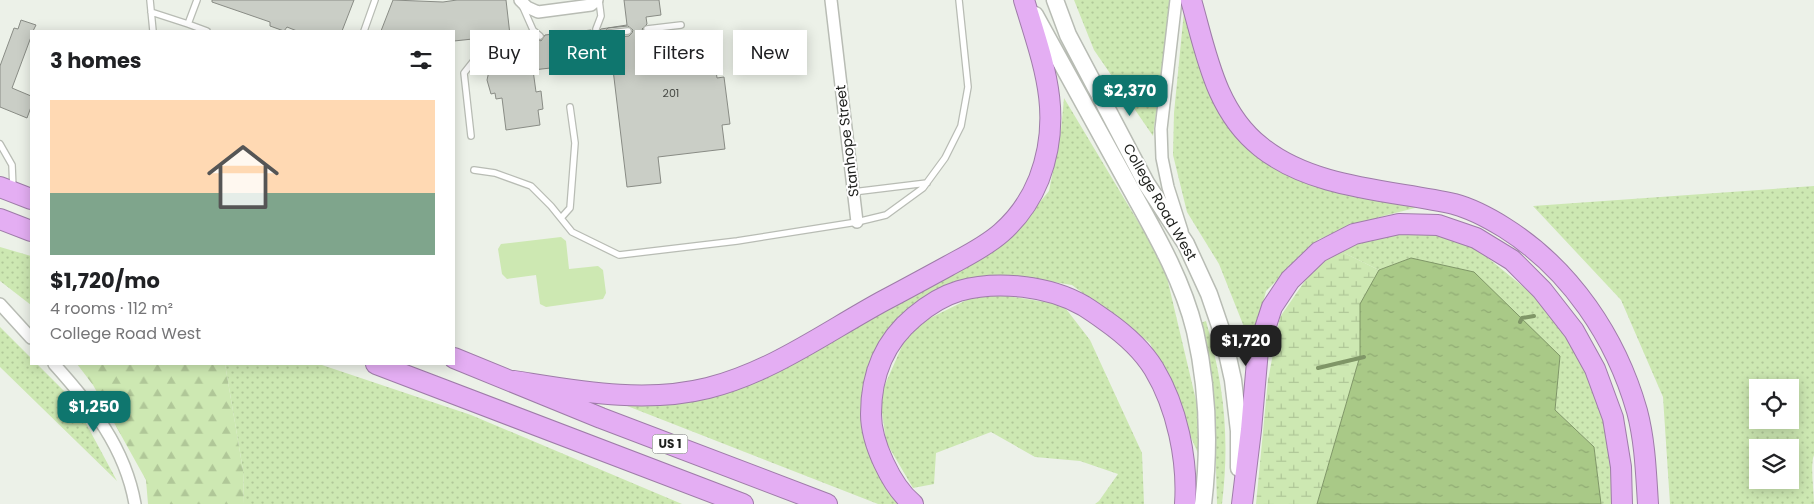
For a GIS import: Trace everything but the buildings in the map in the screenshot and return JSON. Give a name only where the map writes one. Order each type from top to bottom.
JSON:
[{"type":"highway","points":[[514,382],[606,395],[657,396],[708,388],[765,369],[846,321],[974,252],[1002,233],[1023,208],[1038,179],[1048,147],[1052,116],[1045,71],[1025,0]]},
{"type":"highway","points":[[1192,0],[1214,79],[1224,104],[1240,127],[1260,147],[1284,163],[1308,174],[1336,182],[1456,205],[1486,216],[1525,240],[1558,271],[1584,302],[1605,334],[1624,374],[1637,412],[1644,452],[1648,504]]},
{"type":"highway","points":[[0,219],[30,231]]},
{"type":"highway","points":[[1241,504],[1251,430],[1258,350],[1272,307],[1290,280],[1319,252],[1354,234],[1399,224],[1438,225],[1476,238],[1512,260],[1542,290],[1574,332],[1595,368],[1613,418],[1621,467],[1622,504]]},
{"type":"highway","points":[[914,504],[905,498],[885,465],[871,427],[871,392],[884,352],[902,327],[929,304],[959,291],[996,284],[1042,289],[1083,306],[1125,334],[1154,368],[1172,408],[1181,445],[1186,484],[1185,504]]},
{"type":"highway","name":"US 1","points":[[455,358],[601,418],[827,504]]},
{"type":"highway","name":"US 1","points":[[379,365],[600,451],[744,504]]},
{"type":"highway","points":[[600,451],[703,504]]},
{"type":"street","points":[[520,0],[527,7],[538,12],[590,6],[598,0]]},
{"type":"street","name":"Stanhope Street","points":[[830,0],[857,222]]},
{"type":"street","name":"College Road West","points":[[1025,0],[1159,240],[1188,307],[1195,330],[1205,390],[1207,445],[1203,504]]},
{"type":"street","name":"College Road West","points":[[1055,0],[1068,35],[1146,182],[1186,244],[1209,294],[1223,335],[1234,380],[1239,431],[1241,504]]},
{"type":"street","points":[[1176,0],[1161,129],[1162,158],[1168,187],[1186,244]]},
{"type":"street","points":[[0,304],[30,337]]},
{"type":"street","points":[[55,365],[84,397],[113,440],[124,466],[135,504]]},
{"type":"lane","points":[[150,0],[153,30]]},
{"type":"lane","points":[[188,24],[197,0]]},
{"type":"lane","points":[[364,30],[375,0]]},
{"type":"lane","points":[[520,0],[533,30],[540,36]]},
{"type":"lane","points":[[596,29],[601,16],[598,0]]},
{"type":"lane","points":[[474,170],[495,174],[531,186],[551,206],[572,232],[619,255],[738,241],[857,222],[886,215],[923,188],[945,158],[961,126],[968,87],[959,0]]},
{"type":"lane","points":[[151,12],[204,30]]},
{"type":"lane","points":[[647,29],[682,25]]},
{"type":"lane","points":[[470,65],[464,73],[471,136]]},
{"type":"lane","points":[[561,218],[570,208],[575,143],[570,107]]},
{"type":"lane","points":[[0,144],[12,165],[15,193]]},
{"type":"lane","points":[[854,192],[927,182]]},
{"type":"green space","points":[[1074,0],[1170,0],[1153,136],[1094,50]]},
{"type":"green space","points":[[1185,1],[1214,96],[1255,155],[1333,186],[1419,207],[1383,216],[1319,239],[1266,291],[1252,347],[1219,264],[1187,212],[1173,155],[1174,113]]},
{"type":"green space","points":[[1064,98],[1164,265],[1199,413],[1200,458],[1150,343],[1072,285],[1011,275],[962,279],[926,297],[891,327],[870,448],[901,504],[878,504],[617,402],[769,373],[1007,242],[1049,191],[1061,131]]},
{"type":"green space","points":[[1814,186],[1814,455],[1812,471],[1814,504],[1670,504],[1663,397],[1621,300],[1533,206]]},
{"type":"green space","points":[[1389,230],[1461,236],[1553,311],[1609,417],[1617,504],[1601,504],[1594,447],[1555,410],[1560,356],[1411,258],[1379,270],[1338,250]]},
{"type":"green space","points":[[561,237],[566,241],[569,269],[598,266],[603,270],[606,293],[603,299],[546,307],[540,304],[536,275],[507,279],[502,274],[498,249],[501,244]]},
{"type":"green space","points":[[0,247],[30,256],[30,304],[0,281]]},
{"type":"green space","points":[[1338,250],[1379,270],[1361,304],[1360,356],[1317,504],[1256,504],[1268,380],[1280,317],[1309,275]]},
{"type":"green space","points":[[983,292],[1063,305],[1090,340],[1142,453],[1144,504],[1095,504],[1118,474],[1080,461],[1035,457],[991,432],[936,453],[934,484],[913,488],[886,442],[880,396],[910,328]]},
{"type":"green space","points":[[1206,321],[1217,367],[1224,411],[1225,456],[1222,504],[1217,504],[1214,399],[1208,357],[1200,323]]},
{"type":"green space","points":[[0,327],[30,357],[30,365],[38,365],[74,401],[117,481],[0,367]]},
{"type":"green space","points":[[78,365],[225,365],[243,470],[244,504],[148,504],[146,480],[93,385]]},
{"type":"green space","points":[[225,365],[322,365],[471,415],[682,504],[244,504],[243,470]]},
{"type":"water","points":[[1411,258],[1474,272],[1560,356],[1555,410],[1594,447],[1601,504],[1317,504],[1360,356],[1360,304],[1379,270]]},
{"type":"waterway","points":[[1520,322],[1522,318],[1534,316]]},
{"type":"waterway","points":[[1318,368],[1364,357]]}]
